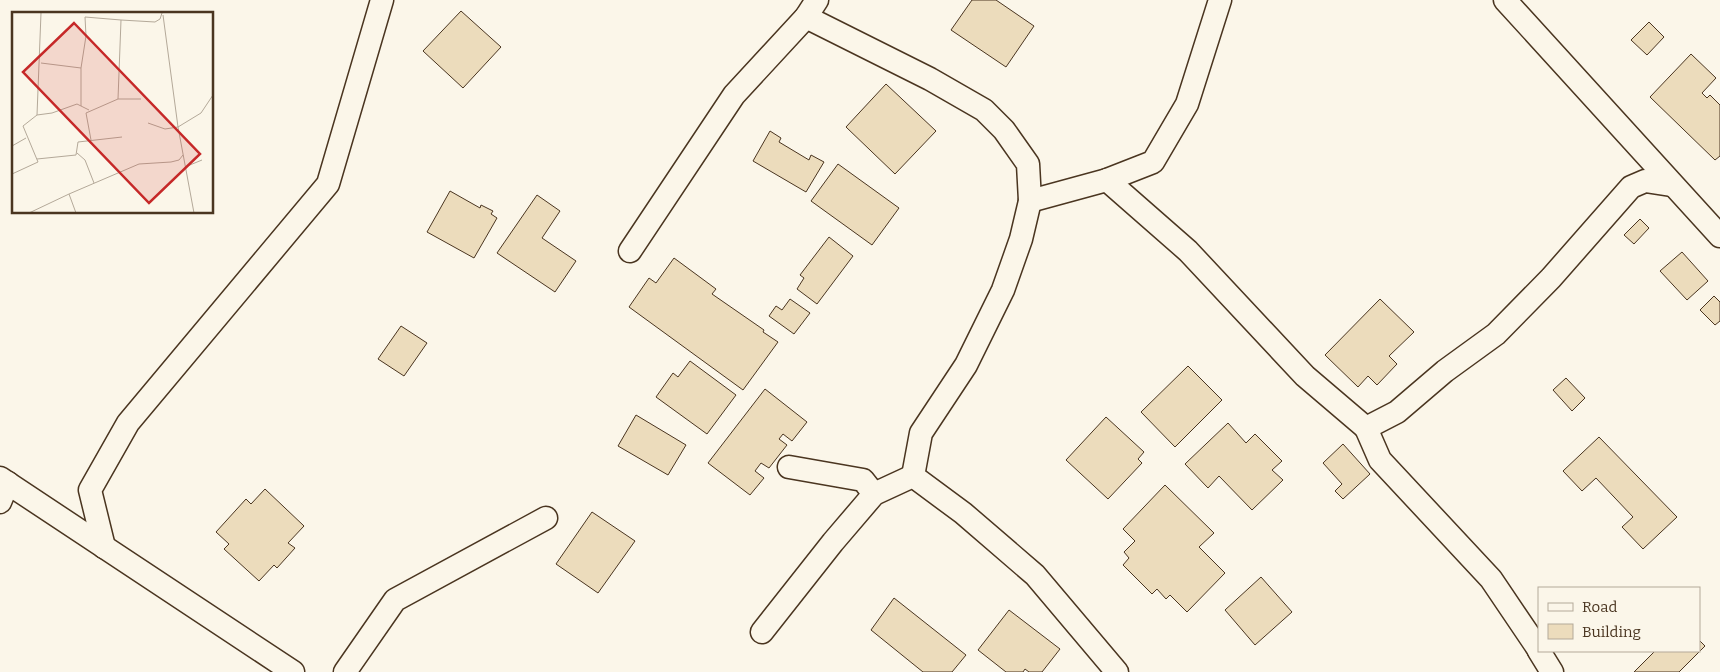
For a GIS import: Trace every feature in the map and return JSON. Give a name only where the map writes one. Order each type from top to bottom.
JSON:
[{"type":"street","points":[[104,547],[90,490],[128,423],[328,184],[382,0]]},
{"type":"street","points":[[1030,201],[1107,180],[1153,162],[1187,104],[1220,0]]},
{"type":"street","points":[[1505,0],[1620,124],[1671,185],[1720,236]]},
{"type":"street","points":[[630,251],[734,95],[812,8],[984,110],[1004,130],[1028,164],[1030,201],[1021,240],[1003,290],[966,365],[921,433],[913,476]]},
{"type":"street","points":[[1107,180],[1188,252],[1305,376],[1366,428],[1380,460],[1491,579],[1538,649]]},
{"type":"street","points":[[1366,428],[1397,412],[1445,371],[1496,334],[1551,278],[1631,187],[1645,181],[1671,185]]},
{"type":"street","points":[[789,467],[863,480],[874,494]]},
{"type":"street","points":[[762,632],[832,542],[874,494],[913,476]]},
{"type":"street","points":[[913,476],[963,513],[1035,575],[1117,672]]},
{"type":"street","points":[[3,487],[104,547],[293,672]]},
{"type":"street","points":[[346,672],[395,600],[546,518]]},
{"type":"street","points":[[1540,652],[1552,672]]},
{"type":"building","points":[[972,0],[996,0],[1034,26],[1006,67],[951,30]]},
{"type":"building","points":[[461,11],[501,47],[463,88],[423,51]]},
{"type":"building","points":[[1649,22],[1664,37],[1647,55],[1631,40]]},
{"type":"building","points":[[1691,54],[1716,78],[1702,93],[1707,98],[1710,95],[1720,105],[1720,156],[1715,160],[1650,97]]},
{"type":"building","points":[[886,84],[936,131],[895,174],[846,127]]},
{"type":"building","points":[[770,131],[781,138],[779,142],[809,160],[811,155],[824,162],[806,192],[753,161]]},
{"type":"building","points":[[838,164],[899,208],[872,245],[811,201]]},
{"type":"building","points":[[450,191],[480,208],[481,205],[493,211],[491,214],[497,218],[474,258],[427,232]]},
{"type":"building","points":[[537,195],[560,211],[542,238],[576,261],[555,292],[497,253]]},
{"type":"building","points":[[1640,219],[1649,228],[1634,244],[1624,235]]},
{"type":"building","points":[[829,237],[853,256],[817,304],[797,289],[804,278],[800,275]]},
{"type":"building","points":[[1682,252],[1708,281],[1687,300],[1660,271]]},
{"type":"building","points":[[674,258],[716,289],[712,294],[778,342],[743,390],[629,307],[649,278],[656,283]]},
{"type":"building","points":[[1714,296],[1720,302],[1720,321],[1715,325],[1700,310]]},
{"type":"building","points":[[790,299],[810,313],[794,334],[769,316],[776,306],[782,310]]},
{"type":"building","points":[[1380,299],[1414,332],[1389,356],[1397,364],[1377,385],[1368,376],[1358,387],[1325,355]]},
{"type":"building","points":[[401,326],[427,343],[404,376],[378,359]]},
{"type":"building","points":[[690,361],[736,395],[707,434],[656,397],[673,373],[678,377]]},
{"type":"building","points":[[1188,366],[1222,400],[1175,447],[1141,412]]},
{"type":"building","points":[[1566,378],[1585,398],[1572,411],[1553,390]]},
{"type":"building","points":[[765,389],[807,422],[792,441],[783,434],[779,439],[787,445],[769,468],[761,463],[755,471],[764,478],[750,495],[708,463]]},
{"type":"building","points":[[636,415],[686,445],[668,475],[618,446]]},
{"type":"building","points":[[1106,417],[1144,452],[1138,459],[1142,463],[1108,499],[1066,460]]},
{"type":"building","points":[[1228,423],[1246,443],[1255,434],[1282,461],[1272,470],[1283,480],[1252,510],[1219,476],[1208,488],[1185,464]]},
{"type":"building","points":[[1599,437],[1677,517],[1643,549],[1622,527],[1633,517],[1596,478],[1582,491],[1563,471]]},
{"type":"building","points":[[1343,444],[1370,474],[1343,499],[1335,491],[1342,484],[1323,463]]},
{"type":"building","points":[[1165,485],[1214,533],[1199,547],[1225,573],[1187,612],[1170,595],[1166,599],[1157,589],[1152,594],[1123,565],[1129,558],[1124,552],[1135,541],[1123,529]]},
{"type":"building","points":[[265,489],[304,526],[288,543],[295,548],[277,568],[274,565],[259,581],[224,549],[229,544],[216,532],[246,499],[251,504]]},
{"type":"building","points":[[592,512],[635,541],[598,593],[556,564]]},
{"type":"building","points":[[1261,577],[1292,612],[1255,645],[1225,610]]},
{"type":"building","points":[[894,598],[966,655],[952,672],[923,672],[871,630]]},
{"type":"building","points":[[1009,610],[1060,649],[1042,672],[1029,672],[1025,669],[1023,672],[1006,672],[978,650]]},
{"type":"building","points":[[1700,641],[1705,646],[1700,651]]},
{"type":"building","points":[[1654,652],[1699,652],[1679,672],[1634,672]]}]
